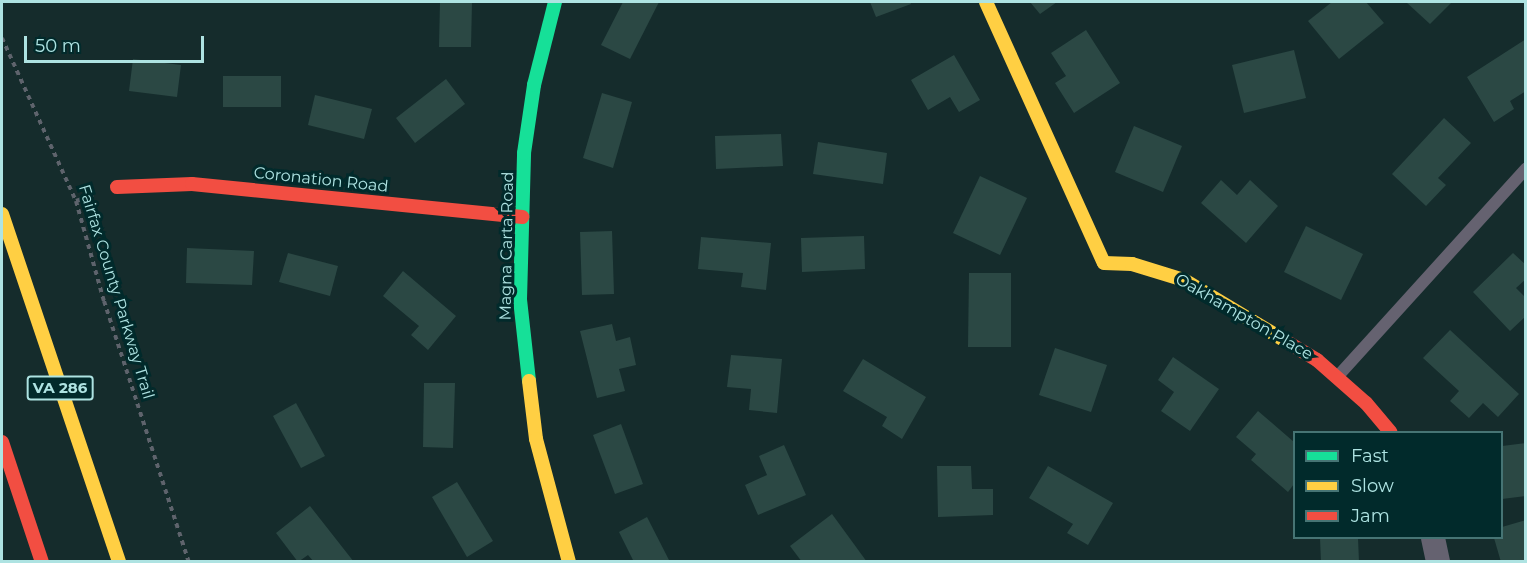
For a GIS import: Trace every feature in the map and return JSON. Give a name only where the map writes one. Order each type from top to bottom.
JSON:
[{"type":"main road","name":"Magna Carta Road","points":[[555,2],[534,85],[524,153],[520,299],[526,370],[539,450],[569,561]]},
{"type":"main road","name":"Oakhampton Place","points":[[986,2],[1104,263],[1132,264],[1184,280],[1317,360],[1366,403],[1389,431]]},
{"type":"main road","name":"Coronation Road","points":[[117,187],[192,184],[522,217]]},
{"type":"main road","name":"VA 286","points":[[2,214],[119,561]]},
{"type":"main road","points":[[2,442],[42,561]]},
{"type":"street","points":[[1433,539],[1438,561]]},
{"type":"lane","points":[[1337,377],[1526,169]]},
{"type":"path","name":"Fairfax County Parkway Trail","points":[[2,38],[76,201],[104,301],[189,561]]},
{"type":"building","points":[[440,2],[472,2],[471,47],[439,47]]},
{"type":"building","points":[[623,2],[659,2],[630,59],[601,45]]},
{"type":"building","points":[[870,2],[910,2],[911,4],[876,17]]},
{"type":"building","points":[[1030,2],[1057,2],[1040,14]]},
{"type":"building","points":[[1332,2],[1366,2],[1384,23],[1339,59],[1308,21]]},
{"type":"building","points":[[1406,2],[1452,2],[1430,24]]},
{"type":"building","points":[[1086,30],[1120,83],[1074,113],[1055,83],[1066,76],[1051,53]]},
{"type":"building","points":[[1526,39],[1526,91],[1510,101],[1514,109],[1494,122],[1467,77]]},
{"type":"building","points":[[1294,50],[1306,98],[1244,113],[1232,65]]},
{"type":"building","points":[[954,55],[980,100],[959,112],[950,97],[928,110],[911,80]]},
{"type":"building","points":[[133,59],[181,65],[177,97],[129,91]]},
{"type":"building","points":[[223,76],[281,76],[281,107],[223,107]]},
{"type":"building","points":[[446,79],[465,104],[415,143],[396,118]]},
{"type":"building","points":[[602,93],[632,102],[613,168],[583,158]]},
{"type":"building","points":[[315,95],[372,109],[364,139],[308,125]]},
{"type":"building","points":[[1444,118],[1471,143],[1438,178],[1446,185],[1426,206],[1392,174]]},
{"type":"building","points":[[1134,126],[1182,146],[1163,192],[1115,172]]},
{"type":"building","points":[[781,134],[783,166],[716,169],[715,136]]},
{"type":"building","points":[[818,142],[887,153],[883,184],[813,174]]},
{"type":"building","points":[[980,176],[1027,198],[1000,255],[953,233]]},
{"type":"building","points":[[1221,180],[1237,195],[1250,180],[1278,206],[1246,243],[1201,203]]},
{"type":"building","points":[[1306,226],[1363,254],[1341,300],[1284,272]]},
{"type":"building","points":[[612,231],[614,294],[582,295],[580,232]]},
{"type":"building","points":[[864,236],[865,269],[802,272],[801,238]]},
{"type":"building","points":[[701,237],[771,243],[766,290],[741,287],[743,273],[698,269]]},
{"type":"building","points":[[187,248],[254,251],[252,285],[186,283]]},
{"type":"building","points":[[288,253],[338,266],[330,296],[279,282]]},
{"type":"building","points":[[1513,253],[1526,265],[1526,279],[1516,288],[1526,298],[1526,316],[1510,331],[1473,292]]},
{"type":"building","points":[[403,271],[456,316],[428,350],[411,335],[419,326],[383,296]]},
{"type":"building","points":[[969,273],[1011,273],[1011,347],[968,347]]},
{"type":"building","points":[[612,324],[616,341],[630,337],[636,365],[619,369],[625,391],[597,398],[580,331]]},
{"type":"building","points":[[1450,330],[1519,394],[1498,417],[1483,403],[1469,418],[1450,401],[1459,391],[1423,358]]},
{"type":"building","points":[[1055,348],[1107,365],[1091,412],[1039,395]]},
{"type":"building","points":[[731,355],[782,359],[777,413],[749,410],[751,389],[727,387]]},
{"type":"building","points":[[1173,357],[1219,389],[1190,431],[1161,411],[1174,392],[1158,380]]},
{"type":"building","points":[[863,359],[926,397],[902,439],[882,426],[887,417],[843,391]]},
{"type":"building","points":[[424,383],[455,383],[453,448],[423,447]]},
{"type":"building","points":[[296,403],[325,456],[301,468],[273,416]]},
{"type":"building","points":[[1258,411],[1293,441],[1293,485],[1288,492],[1251,460],[1256,454],[1236,437]]},
{"type":"building","points":[[621,424],[643,484],[615,494],[593,435]]},
{"type":"building","points":[[1526,443],[1526,496],[1503,499],[1503,446]]},
{"type":"building","points":[[784,445],[806,495],[758,515],[745,485],[767,475],[759,456]]},
{"type":"building","points":[[937,466],[971,466],[972,489],[993,489],[993,515],[938,517]]},
{"type":"building","points":[[1048,466],[1113,503],[1088,545],[1067,533],[1073,524],[1029,498]]},
{"type":"building","points":[[457,482],[493,541],[467,557],[432,497]]},
{"type":"building","points":[[310,506],[354,562],[314,562],[308,555],[298,562],[276,533]]},
{"type":"building","points":[[832,514],[867,562],[802,562],[790,546]]},
{"type":"building","points":[[647,517],[670,562],[634,562],[619,532]]},
{"type":"building","points":[[1526,520],[1526,562],[1501,562],[1494,539],[1503,539],[1503,527]]},
{"type":"building","points":[[1320,539],[1358,539],[1359,562],[1321,562]]},
{"type":"traffic: fast","points":[[529,381],[520,299],[524,153],[534,85],[555,2]]},
{"type":"traffic: slow","points":[[986,2],[1104,263],[1132,264],[1184,280],[1287,342]]},
{"type":"traffic: slow","points":[[2,214],[119,562]]},
{"type":"traffic: slow","points":[[529,381],[536,439],[569,562]]},
{"type":"traffic: jam","points":[[117,187],[192,184],[522,217]]},
{"type":"traffic: jam","points":[[1287,342],[1317,360],[1366,403],[1389,431]]},
{"type":"traffic: jam","points":[[2,442],[42,562]]}]
